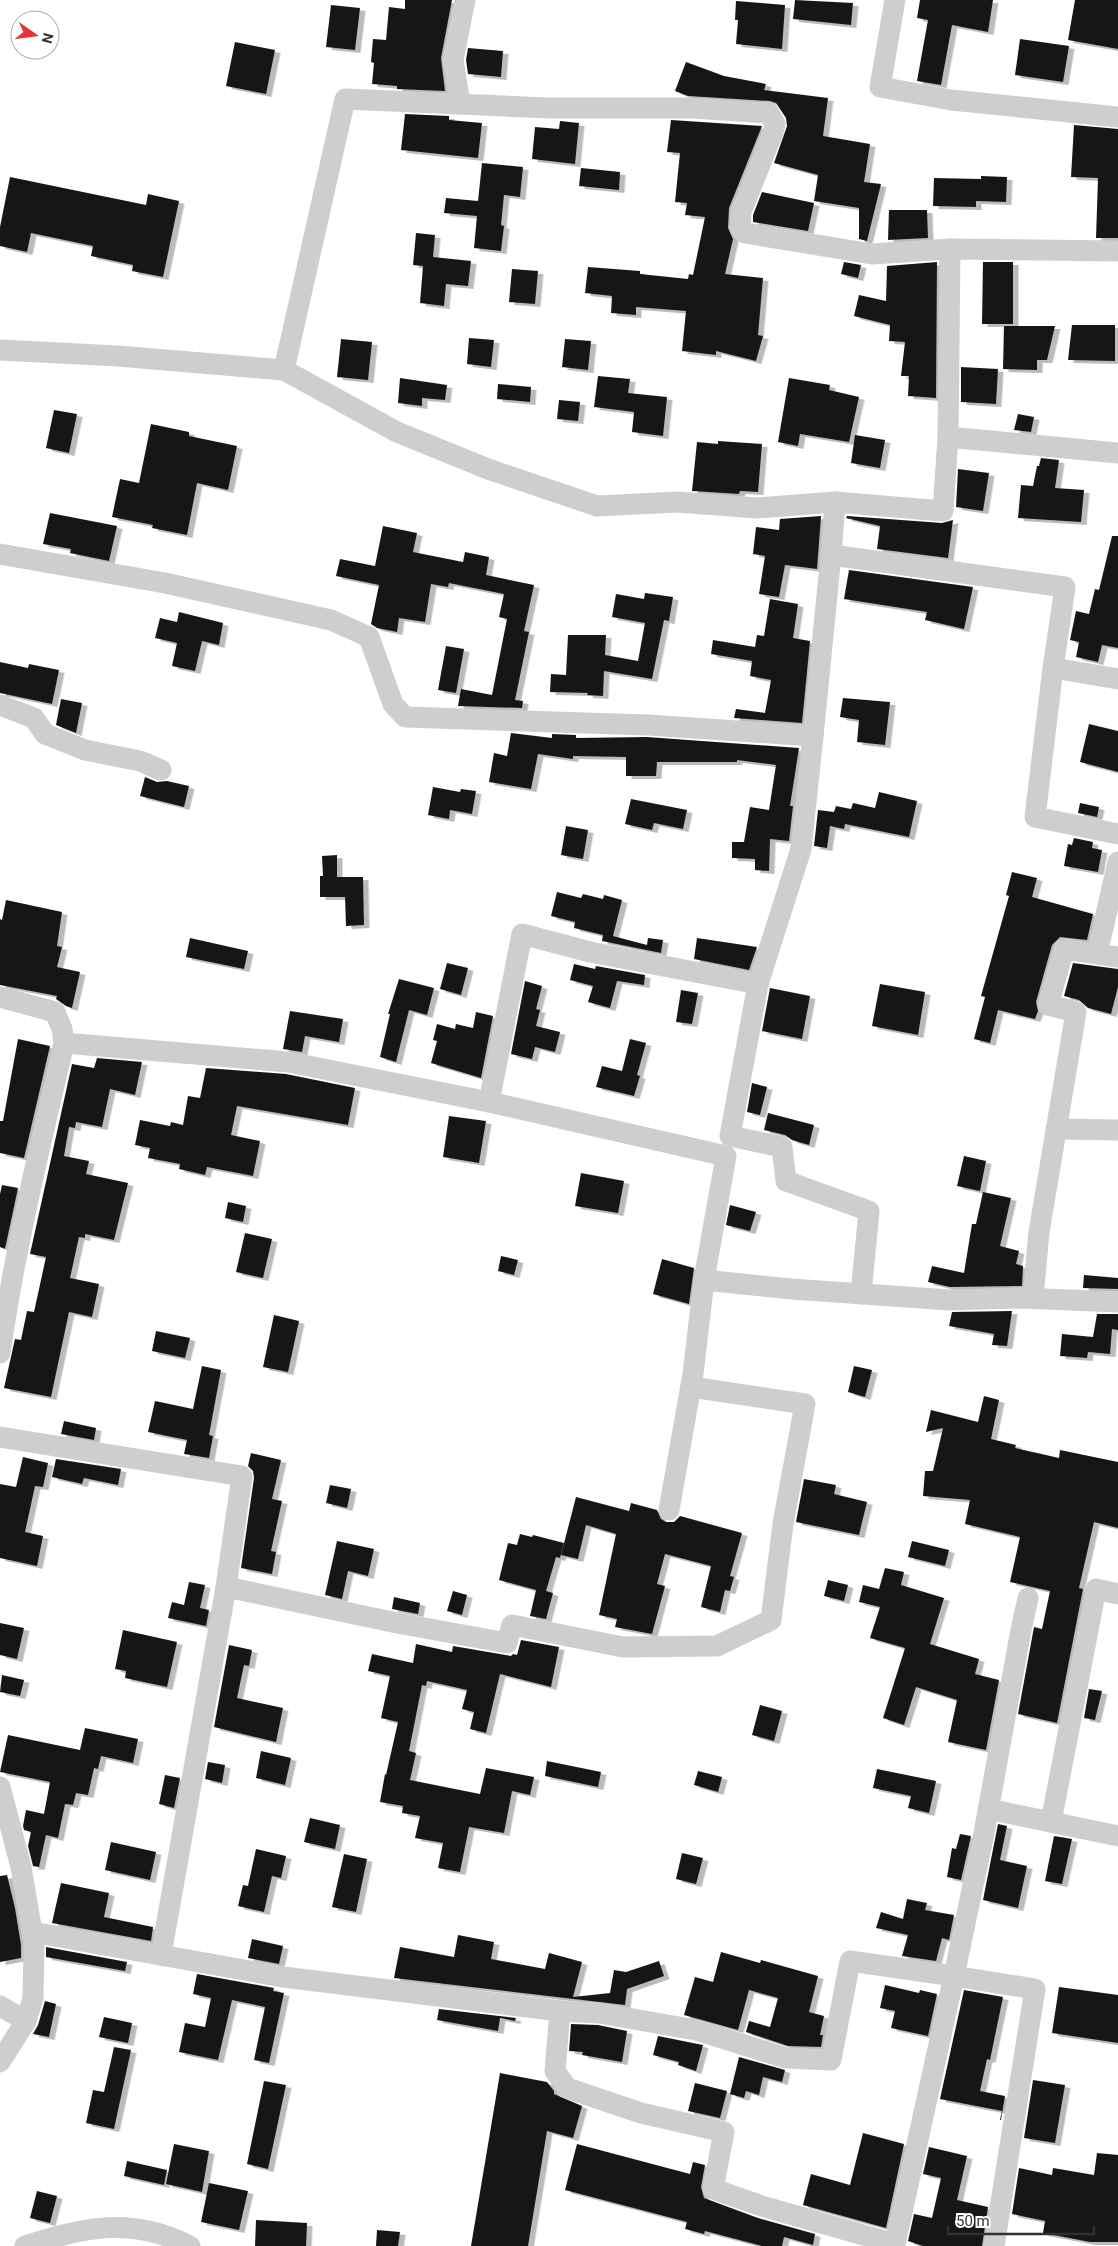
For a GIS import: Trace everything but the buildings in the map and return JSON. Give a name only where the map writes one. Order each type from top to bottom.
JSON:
[{"type":"street","points":[[460,104],[453,60],[465,0]]},
{"type":"street","points":[[895,0],[880,87],[951,100],[1118,117]]},
{"type":"street","points":[[284,370],[345,99],[548,108],[692,108],[769,114],[775,124],[773,132],[741,212],[740,228],[745,233],[872,254],[950,249],[1118,251]]},
{"type":"street","points":[[0,350],[118,356],[284,370],[397,432],[488,469],[597,506],[677,502],[757,508],[835,502],[943,511],[948,437],[950,249]]},
{"type":"street","points":[[948,437],[1118,453]]},
{"type":"street","points":[[669,1510],[691,1387],[704,1280],[758,984],[801,849],[835,502]]},
{"type":"street","points":[[0,554],[165,583],[331,620],[369,637],[393,704],[405,717],[648,725],[813,736]]},
{"type":"street","points":[[831,555],[1065,587],[1035,817],[1118,834]]},
{"type":"street","points":[[1054,668],[1118,679]]},
{"type":"street","points":[[0,705],[34,718],[45,734],[85,750],[140,761],[161,770]]},
{"type":"street","points":[[1097,954],[1118,866]]},
{"type":"street","points":[[489,1102],[522,934],[590,952],[758,984]]},
{"type":"street","points":[[1033,1298],[1039,1232],[1076,1012],[1048,1005],[1064,949],[1118,957]]},
{"type":"street","points":[[0,996],[55,1012],[62,1029],[64,1043],[31,1180],[7,1304],[0,1353]]},
{"type":"street","points":[[64,1043],[288,1062],[489,1102],[728,1146],[782,1147],[786,1181],[869,1211],[861,1294]]},
{"type":"street","points":[[1056,1130],[1118,1130]]},
{"type":"street","points":[[704,1280],[950,1300],[1033,1298],[1118,1302]]},
{"type":"street","points":[[226,1586],[397,1623],[507,1643],[512,1625],[623,1647],[717,1646],[771,1620],[783,1524],[805,1404],[691,1387]]},
{"type":"street","points":[[0,1437],[242,1476],[226,1586],[161,1955]]},
{"type":"street","points":[[1051,1822],[1096,1589],[1118,1594]]},
{"type":"street","points":[[560,2011],[555,2071],[567,2088],[641,2113],[724,2132],[713,2189],[762,2206],[895,2244],[954,1976],[1028,1598]]},
{"type":"street","points":[[0,1787],[21,1866],[34,1944],[33,1998],[26,2021],[0,2062]]},
{"type":"street","points":[[988,1810],[1118,1836]]},
{"type":"street","points":[[32,1932],[283,1977],[560,2011],[599,2013],[696,2030],[786,2058],[831,2060],[850,1961],[1035,1989],[994,2246]]},
{"type":"street","points":[[0,2006],[26,2021]]},
{"type":"street","points":[[25,2246],[71,2231],[113,2227],[141,2228],[176,2238],[190,2246]]}]
